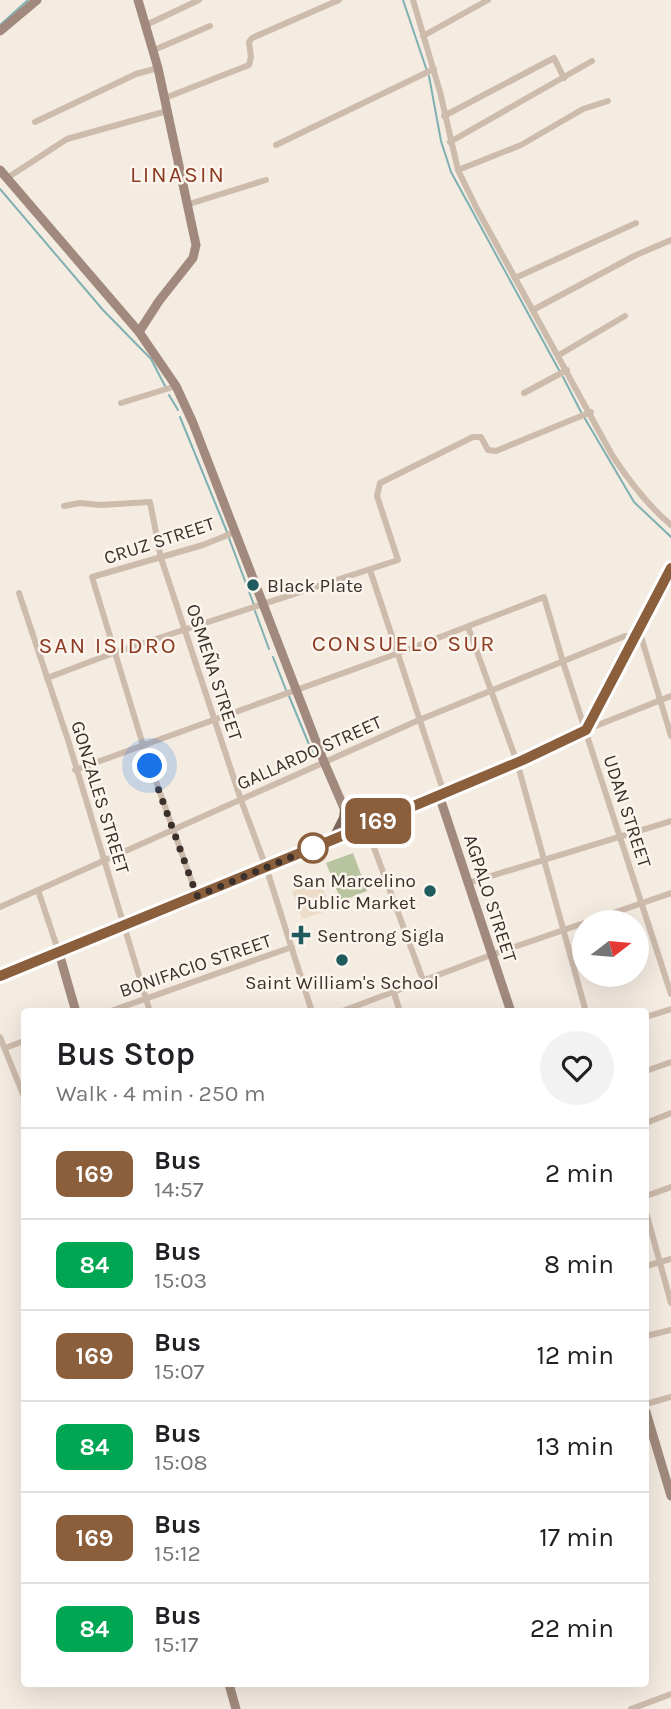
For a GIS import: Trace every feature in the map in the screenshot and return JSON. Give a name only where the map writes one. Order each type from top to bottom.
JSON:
[{"type":"main road","points":[[0,976],[333,840],[586,730],[671,568]]},
{"type":"main road","points":[[333,840],[345,810]]},
{"type":"street","points":[[0,31],[37,0]]},
{"type":"street","points":[[138,0],[154,50],[196,244],[195,254],[139,332]]},
{"type":"street","points":[[146,25],[198,0]]},
{"type":"street","points":[[165,98],[249,65],[249,43],[252,38],[340,0]]},
{"type":"street","points":[[413,0],[458,170],[476,207],[559,355],[562,372],[586,414],[625,476],[651,509],[671,525]]},
{"type":"street","points":[[423,36],[488,0]]},
{"type":"street","points":[[154,50],[210,26]]},
{"type":"street","points":[[444,116],[554,58],[565,78]]},
{"type":"street","points":[[450,142],[592,61]]},
{"type":"street","points":[[35,122],[135,74],[158,68]]},
{"type":"street","points":[[276,145],[432,70]]},
{"type":"street","points":[[458,170],[521,145],[583,109],[608,101]]},
{"type":"street","points":[[7,178],[67,139],[167,111]]},
{"type":"street","points":[[0,170],[139,332],[176,386],[324,762],[354,831]]},
{"type":"street","points":[[186,205],[265,180]]},
{"type":"street","points":[[515,278],[636,223]]},
{"type":"street","points":[[533,310],[671,240]]},
{"type":"street","points":[[559,355],[625,316]]},
{"type":"street","points":[[524,393],[562,372]]},
{"type":"street","points":[[121,403],[176,386]]},
{"type":"street","points":[[47,678],[116,652],[398,560],[377,496],[380,483],[473,437],[481,437],[488,450],[496,452],[586,414]]},
{"type":"street","name":"OSMEÑA STREET","points":[[64,506],[80,503],[100,505],[150,502],[161,558],[184,631],[266,867],[311,1008]]},
{"type":"street","name":"CRUZ STREET","points":[[116,652],[92,577],[161,558],[235,532]]},
{"type":"street","name":"AGPALO STREET","points":[[370,569],[510,1008]]},
{"type":"street","name":"GONZALES STREET","points":[[19,593],[149,1008]]},
{"type":"street","name":"UDAN STREET","points":[[468,627],[544,597],[640,904],[671,994]]},
{"type":"street","points":[[75,769],[468,627],[517,762],[585,1008]]},
{"type":"street","points":[[637,633],[671,736]]},
{"type":"street","name":"GALLARDO STREET","points":[[0,907],[419,720],[637,633]]},
{"type":"street","points":[[116,652],[143,746],[197,896]]},
{"type":"street","points":[[586,730],[671,696]]},
{"type":"street","points":[[468,884],[671,821]]},
{"type":"street","points":[[366,826],[423,980]]},
{"type":"street","points":[[38,890],[75,1008]]},
{"type":"street","points":[[623,910],[671,893]]},
{"type":"street","points":[[350,1008],[393,990],[572,927]]},
{"type":"street","name":"BONIFACIO STREET","points":[[119,1008],[292,947]]},
{"type":"street","points":[[393,990],[399,1008]]},
{"type":"street","points":[[649,1016],[671,1009]]},
{"type":"street","points":[[0,1037],[21,1089]]},
{"type":"street","points":[[5,1048],[21,1042]]},
{"type":"street","points":[[649,1070],[671,1062]]},
{"type":"street","points":[[649,1122],[671,1113]]},
{"type":"street","points":[[649,1195],[671,1187]]},
{"type":"street","points":[[649,1223],[671,1303]]},
{"type":"street","points":[[649,1265],[671,1259]]},
{"type":"street","points":[[649,1335],[671,1330]]},
{"type":"street","points":[[649,1403],[671,1397]]},
{"type":"street","points":[[649,1422],[671,1496]]},
{"type":"street","points":[[230,1687],[236,1709]]},
{"type":"street","points":[[631,1709],[671,1694]]},
{"type":"green space","points":[[353,853],[367,891],[341,901],[326,863]]},
{"type":"shaded area","points":[[321,881],[330,910],[302,919],[292,891]]},
{"type":"waterway","points":[[0,25],[28,0]]},
{"type":"waterway","points":[[403,0],[427,71]]},
{"type":"waterway","points":[[429,76],[441,141],[451,172],[560,372]]},
{"type":"waterway","points":[[0,189],[103,310],[151,359],[165,386]]},
{"type":"waterway","points":[[563,377],[581,412]]},
{"type":"waterway","points":[[169,395],[178,410]]},
{"type":"waterway","points":[[180,417],[227,532]]},
{"type":"waterway","points":[[584,417],[634,502],[671,537]]},
{"type":"waterway","points":[[229,538],[254,605]]},
{"type":"waterway","points":[[255,611],[269,649]]},
{"type":"waterway","points":[[273,657],[286,690]]},
{"type":"waterway","points":[[289,696],[315,759]]},
{"type":"bus line","name":"169","points":[[0,976],[354,831],[523,760],[586,730],[671,568]]},
{"type":"place","name":"Black Plate","points":[[253,585]]},
{"type":"place","name":"San Marcelino Public Market","points":[[430,891]]},
{"type":"place","name":"Sentrong Sigla","points":[[301,935]]},
{"type":"place","name":"Saint William's School","points":[[342,960]]},
{"type":"district","name":"LINASIN","points":[[178,174]]},
{"type":"district","name":"CONSUELO SUR","points":[[404,643]]},
{"type":"district","name":"SAN ISIDRO","points":[[108,645]]},
{"type":"route","points":[[150,766],[197,896],[313,848]]}]
